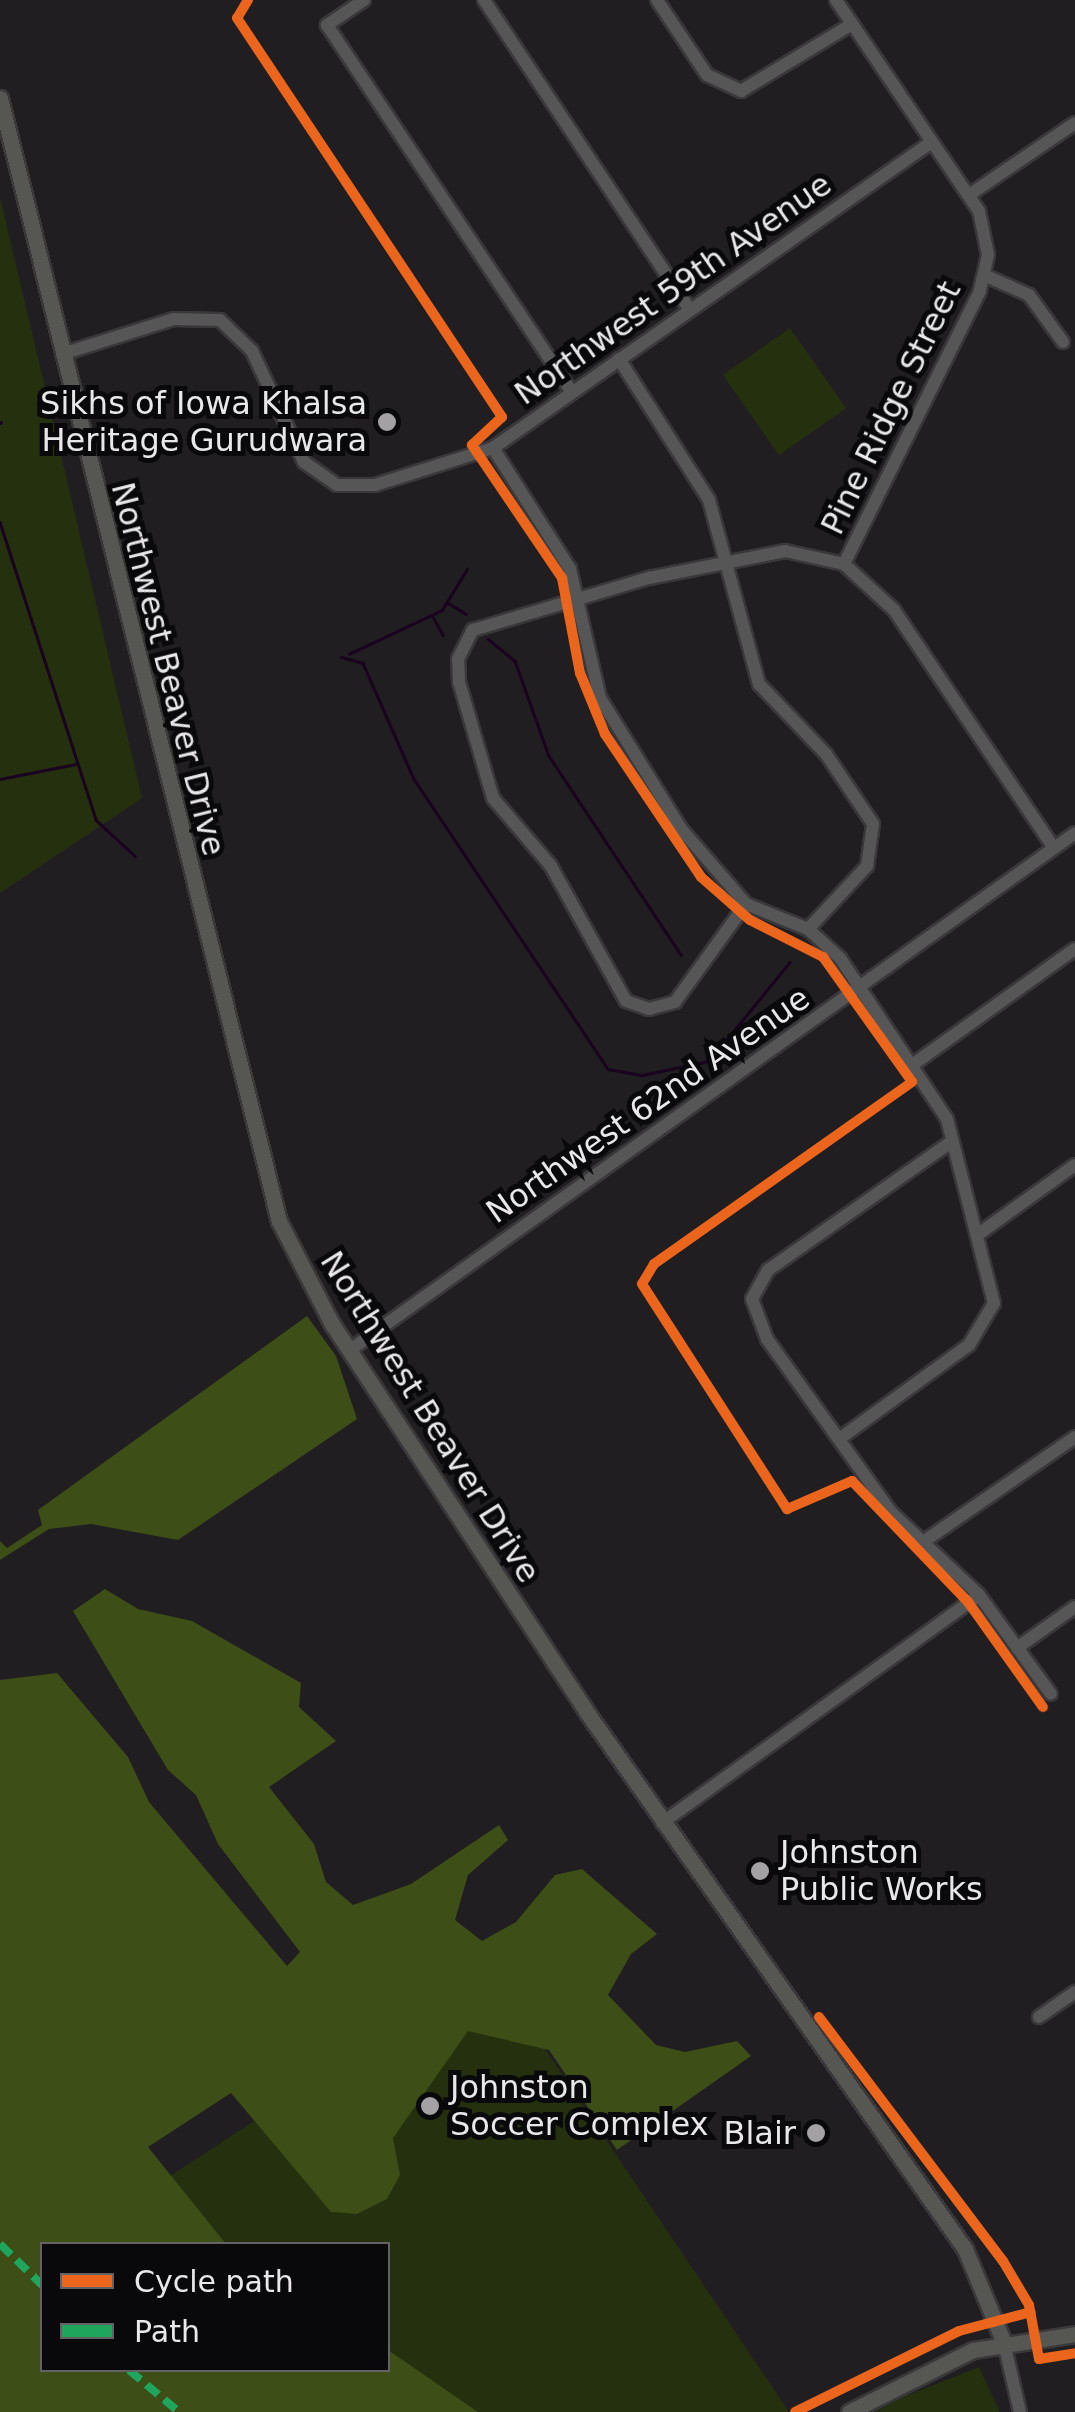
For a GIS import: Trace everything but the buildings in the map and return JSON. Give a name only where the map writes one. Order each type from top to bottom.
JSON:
[{"type":"main road","name":"Northwest Beaver Drive","points":[[0,98],[258,1158],[303,1274],[662,1823],[965,2249],[1004,2343]]},
{"type":"main road","points":[[849,2412],[920,2372],[1004,2343],[1075,2334]]},
{"type":"street","points":[[364,0],[327,25],[572,392]]},
{"type":"street","points":[[484,0],[690,308]]},
{"type":"street","points":[[657,0],[707,75],[740,91],[852,24]]},
{"type":"street","points":[[836,0],[969,195],[984,226],[986,276],[1029,294],[1063,342]]},
{"type":"street","points":[[969,195],[1075,123]]},
{"type":"street","name":"Northwest 59th Avenue","points":[[62,354],[174,319],[220,320],[252,352],[304,462],[338,485],[376,485],[493,448],[930,143]]},
{"type":"street","name":"Pine Ridge Street","points":[[844,564],[986,276]]},
{"type":"street","points":[[619,359],[702,484],[759,684],[826,754],[875,832],[868,866],[808,929]]},
{"type":"street","points":[[493,448],[581,596],[610,717],[682,830],[746,904],[808,929],[864,986],[915,1064],[951,1142],[995,1284],[980,1334],[839,1439]]},
{"type":"street","points":[[746,904],[675,1002],[649,1009],[626,1000],[551,866],[493,798],[460,682],[466,640],[484,621],[785,550],[844,564],[894,610],[1053,848]]},
{"type":"street","name":"Northwest 62nd Avenue","points":[[350,1350],[1075,833]]},
{"type":"street","points":[[915,1064],[1075,950]]},
{"type":"street","points":[[951,1142],[756,1284],[752,1299],[767,1339],[839,1439],[923,1542],[979,1595],[1051,1694]]},
{"type":"street","points":[[980,1233],[1075,1165]]},
{"type":"street","points":[[923,1542],[1075,1437]]},
{"type":"street","points":[[662,1823],[979,1595]]},
{"type":"street","points":[[1017,1648],[1075,1607]]},
{"type":"street","points":[[1039,2017],[1075,1992]]},
{"type":"street","points":[[1004,2343],[1020,2412]]},
{"type":"green space","points":[[0,197],[142,798],[0,893]]},
{"type":"green space","points":[[790,328],[846,408],[779,455],[723,375]]},
{"type":"green space","points":[[307,1316],[336,1356],[357,1419],[178,1540],[91,1524],[49,1529],[0,1560],[0,1541],[7,1548],[42,1525],[38,1510]]},
{"type":"green space","points":[[105,1589],[138,1609],[192,1621],[301,1683],[299,1707],[336,1741],[269,1787],[314,1844],[326,1882],[353,1905],[411,1884],[499,1825],[508,1840],[468,1875],[455,1920],[482,1941],[516,1922],[555,1875],[582,1869],[657,1934],[631,1954],[608,1995],[656,2045],[685,2052],[737,2041],[751,2056],[617,2150],[549,2050],[468,2031],[393,2138],[400,2175],[387,2199],[357,2214],[331,2212],[231,2093],[148,2147],[224,2242],[40,2242],[40,2372],[390,2372],[390,2351],[478,2412],[0,2412],[0,1680],[57,1673],[128,1757],[149,1802],[287,1966],[300,1952],[218,1844],[196,1795],[168,1770],[73,1611]]},
{"type":"green space","name":"Johnston Soccer Complex","points":[[490,1967],[789,2412],[0,2412],[0,2268],[40,2372],[390,2372],[390,2242],[69,2242]]},
{"type":"green space","points":[[979,2367],[1000,2412],[875,2412],[903,2397]]},
{"type":"waterway","points":[[0,522],[96,820],[135,856]]},
{"type":"waterway","points":[[349,654],[442,610],[467,569]]},
{"type":"waterway","points":[[447,602],[466,614]]},
{"type":"waterway","points":[[432,615],[443,635]]},
{"type":"waterway","points":[[488,639],[515,661],[549,756],[681,955]]},
{"type":"waterway","points":[[341,657],[363,663],[414,779],[608,1069],[642,1075],[709,1061],[789,963]]},
{"type":"waterway","points":[[0,779],[76,764]]},
{"type":"marked path","points":[[0,2244],[40,2283]]},
{"type":"marked path","points":[[131,2372],[179,2412]]},
{"type":"cycle path","points":[[248,0],[237,18],[502,417],[472,445],[562,578],[580,673],[605,734],[701,877],[750,920],[823,957],[912,1082],[654,1264],[642,1284],[787,1509],[852,1481],[968,1602],[1043,1707]]},
{"type":"cycle path","points":[[819,2017],[1003,2261],[1029,2305],[1039,2359],[1075,2353]]},
{"type":"cycle path","points":[[795,2412],[959,2331],[1031,2312]]},
{"type":"place","name":"Sikhs of Iowa Khalsa Heritage Gurudwara","points":[[387,422]]},
{"type":"place","name":"Johnston Public Works","points":[[760,1871]]},
{"type":"place","name":"Johnston Soccer Complex","points":[[430,2106]]},
{"type":"place","name":"Blair","points":[[816,2133]]}]
